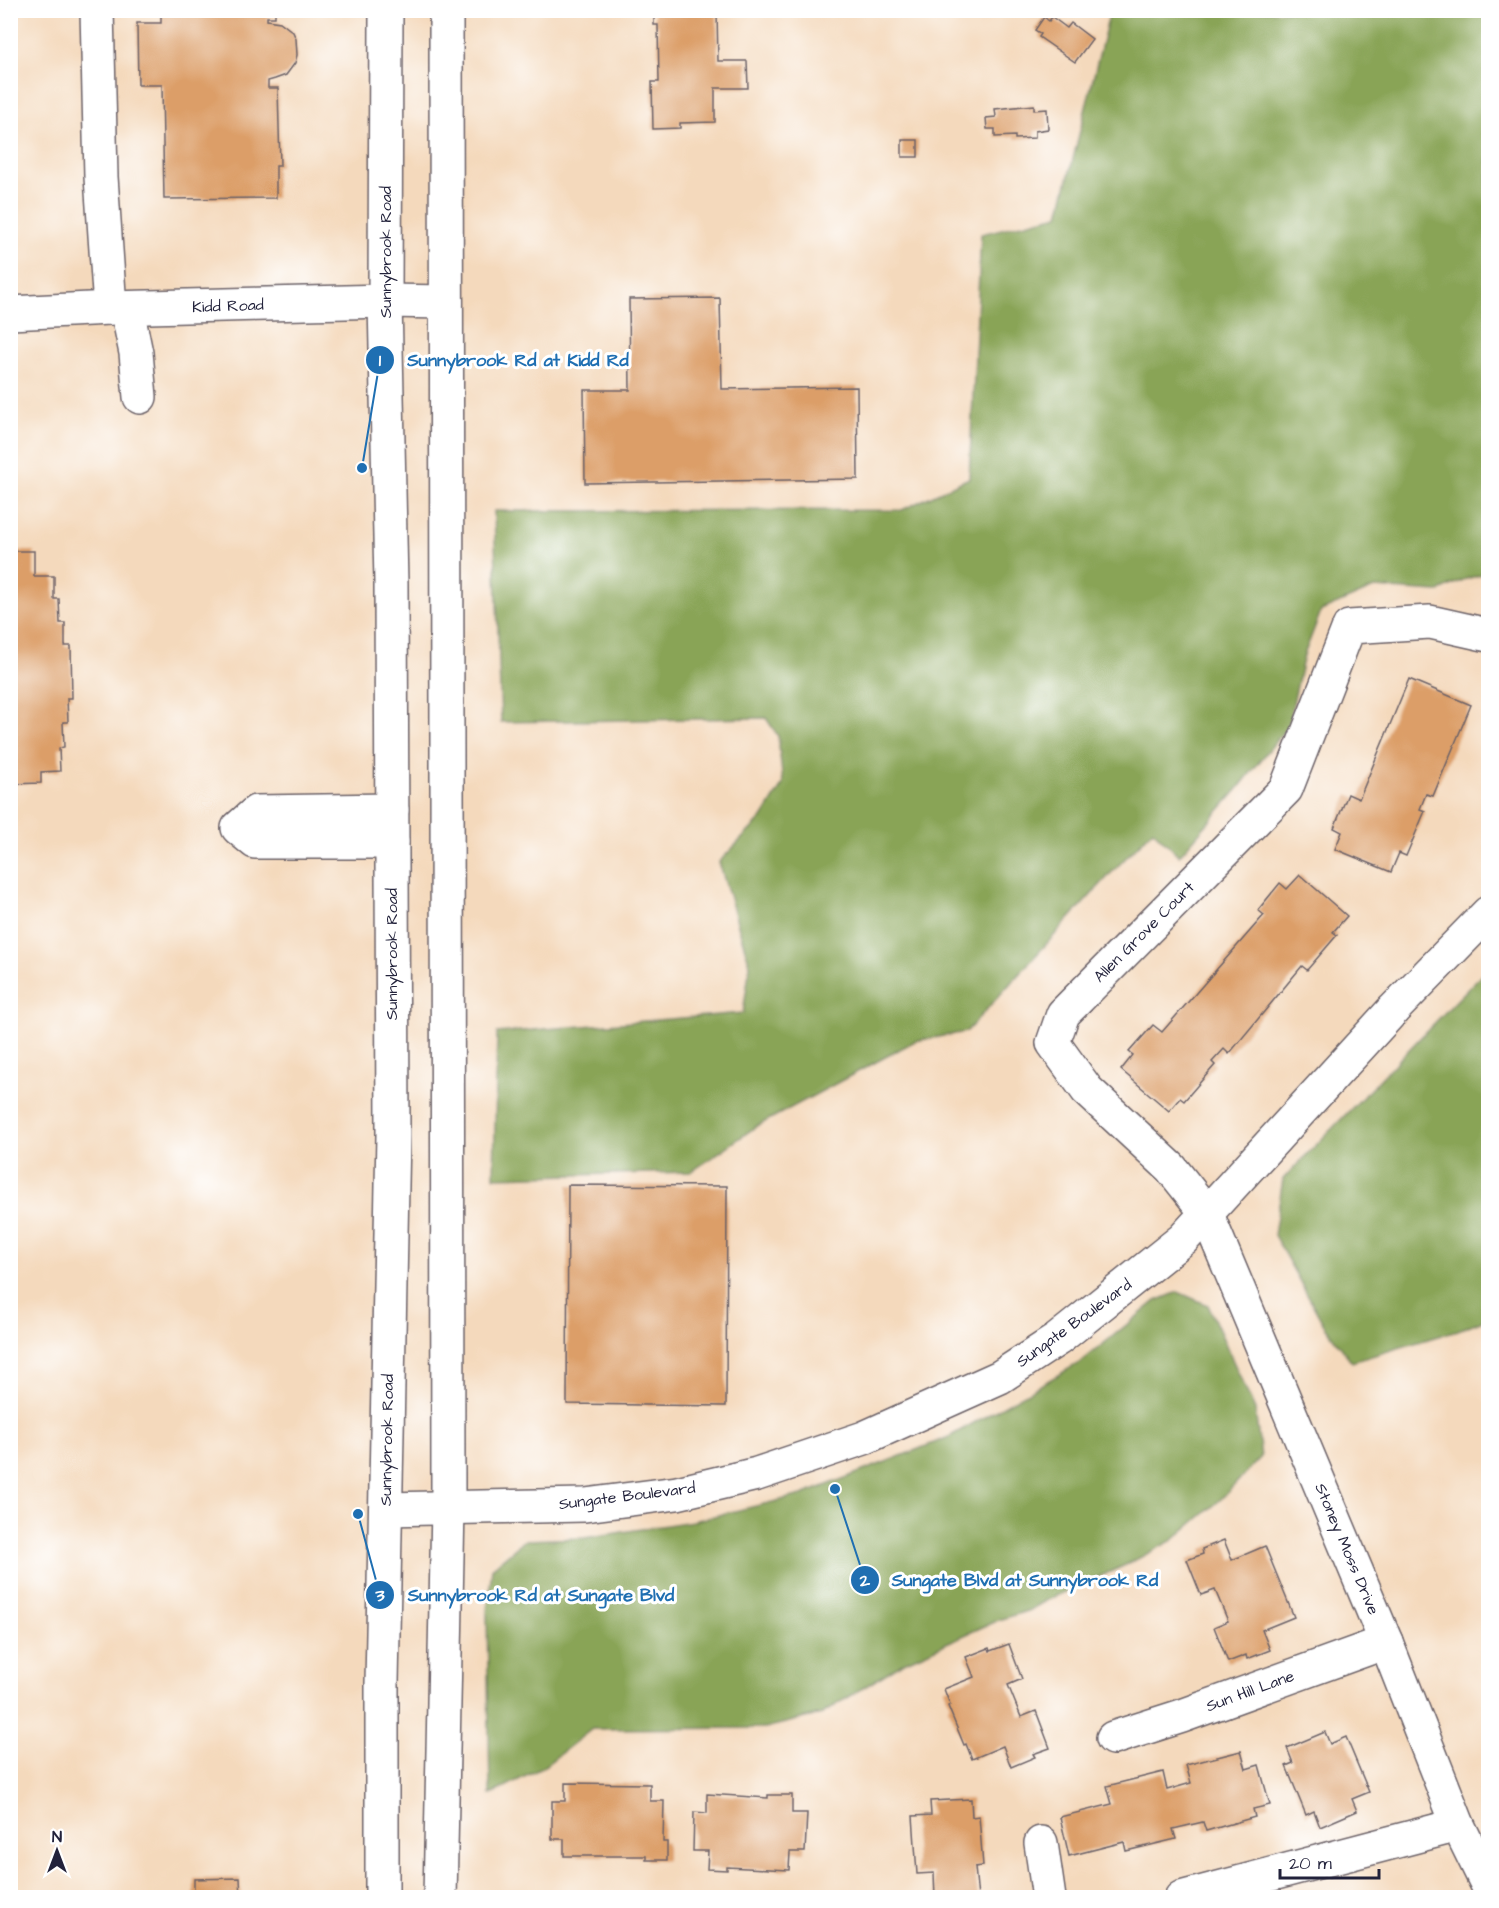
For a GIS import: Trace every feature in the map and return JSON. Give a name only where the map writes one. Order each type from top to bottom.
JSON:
[{"type":"street","points":[[97,10],[102,177],[119,308],[135,353],[140,396]]},
{"type":"street","name":"Sunnybrook Road","points":[[382,1898],[382,1683],[393,1136],[391,572],[385,302],[386,10]]},
{"type":"street","points":[[440,1898],[448,1508],[446,10]]},
{"type":"street","name":"Kidd Road","points":[[10,313],[119,308],[446,302]]},
{"type":"street","name":"Allen Grove Court","points":[[1206,1212],[1171,1168],[1087,1090],[1053,1043],[1063,1014],[1286,789],[1349,627],[1430,622],[1488,635]]},
{"type":"street","points":[[392,810],[256,812],[238,828],[255,842],[392,842]]},
{"type":"street","name":"Sungate Boulevard","points":[[386,1509],[585,1505],[677,1493],[756,1474],[864,1438],[1000,1377],[1058,1339],[1183,1239],[1394,1009],[1488,913]]},
{"type":"street","name":"Stoney Moss Drive","points":[[1206,1212],[1386,1641],[1458,1825],[1488,1886]]},
{"type":"street","name":"Sun Hill Lane","points":[[1113,1738],[1182,1716],[1386,1641]]},
{"type":"street","points":[[1180,1898],[1458,1825]]},
{"type":"street","points":[[1041,1843],[1049,1898]]},
{"type":"green space","points":[[1110,11],[1488,11],[1488,574],[1463,580],[1438,592],[1374,588],[1321,611],[1304,655],[1288,726],[1237,790],[1179,856],[1153,830],[966,1032],[915,1041],[757,1126],[691,1172],[494,1177],[497,1033],[743,1013],[750,965],[719,862],[762,818],[783,784],[778,736],[766,718],[501,722],[494,511],[902,510],[969,478],[981,234],[1059,215]]},
{"type":"green space","points":[[1488,968],[1488,1318],[1458,1330],[1352,1362],[1324,1325],[1274,1235],[1283,1179]]},
{"type":"green space","points":[[1178,1292],[1208,1305],[1255,1410],[1261,1457],[1220,1500],[1173,1540],[1030,1610],[996,1621],[904,1662],[822,1714],[765,1728],[592,1729],[543,1767],[490,1795],[487,1613],[492,1568],[525,1540],[584,1538],[693,1521],[802,1495],[949,1437],[1081,1362],[1156,1301]]},
{"type":"building","points":[[161,10],[275,10],[275,17],[267,17],[267,20],[280,22],[293,32],[296,39],[295,63],[286,75],[268,81],[268,88],[278,88],[280,166],[276,166],[276,198],[164,199],[162,85],[138,85],[137,23],[161,23]]},
{"type":"building","points":[[654,10],[717,11],[718,61],[747,61],[748,88],[715,88],[715,122],[680,123],[680,128],[653,129],[652,82],[659,82],[658,25],[654,25]]},
{"type":"building","points":[[1044,17],[1049,21],[1052,17],[1067,28],[1071,23],[1092,39],[1075,62],[1039,37],[1041,34],[1035,30]]},
{"type":"building","points":[[1034,105],[1034,110],[1047,109],[1048,129],[1035,131],[1035,138],[995,137],[995,129],[987,129],[986,118],[996,117],[995,109]]},
{"type":"building","points":[[902,140],[918,140],[918,157],[902,157]]},
{"type":"building","points":[[720,298],[722,389],[857,387],[858,479],[585,483],[584,390],[630,390],[629,299]]},
{"type":"building","points":[[10,551],[34,551],[34,576],[54,576],[54,599],[59,599],[60,623],[65,623],[65,646],[71,646],[72,698],[67,698],[68,722],[63,722],[64,747],[59,748],[60,771],[41,772],[41,783],[10,784]]},
{"type":"building","points":[[1409,679],[1471,705],[1433,796],[1426,794],[1420,809],[1425,811],[1406,856],[1399,853],[1391,872],[1335,849],[1342,832],[1334,828],[1348,794],[1359,799]]},
{"type":"building","points":[[1300,875],[1347,916],[1333,932],[1337,935],[1307,970],[1302,966],[1229,1054],[1224,1049],[1212,1062],[1215,1065],[1184,1101],[1180,1098],[1169,1111],[1121,1070],[1133,1055],[1129,1052],[1153,1025],[1162,1032],[1264,915],[1258,910],[1280,883],[1287,889]]},
{"type":"building","points":[[568,1185],[727,1186],[726,1406],[567,1404]]},
{"type":"building","points":[[1224,1540],[1232,1560],[1265,1546],[1294,1617],[1262,1630],[1270,1650],[1247,1659],[1246,1655],[1228,1662],[1214,1627],[1228,1621],[1215,1590],[1201,1595],[1187,1560],[1203,1554],[1202,1549]]},
{"type":"building","points":[[1009,1644],[1022,1679],[1008,1685],[1021,1717],[1036,1711],[1050,1748],[1033,1754],[1035,1757],[1011,1767],[1003,1746],[972,1759],[948,1706],[950,1705],[944,1689],[974,1677],[966,1657],[989,1648],[990,1651]]},
{"type":"building","points":[[1325,1732],[1330,1744],[1346,1737],[1369,1792],[1352,1799],[1357,1811],[1320,1827],[1314,1811],[1306,1815],[1286,1766],[1293,1763],[1287,1748]]},
{"type":"building","points":[[1241,1751],[1246,1769],[1259,1765],[1270,1805],[1253,1809],[1255,1817],[1206,1831],[1203,1822],[1173,1829],[1176,1839],[1126,1851],[1124,1842],[1069,1856],[1060,1817],[1112,1804],[1107,1786],[1163,1772],[1167,1790],[1191,1783],[1186,1765]]},
{"type":"building","points":[[565,1783],[650,1784],[650,1801],[664,1801],[663,1842],[667,1842],[667,1860],[646,1860],[646,1856],[564,1856],[564,1839],[552,1839],[552,1801],[565,1801]]},
{"type":"building","points":[[707,1794],[768,1798],[768,1795],[792,1795],[792,1813],[807,1813],[805,1852],[790,1852],[789,1870],[727,1867],[727,1870],[707,1869],[708,1851],[693,1851],[694,1812],[707,1813]]},
{"type":"building","points":[[971,1799],[972,1817],[979,1816],[983,1866],[975,1867],[978,1898],[935,1898],[934,1873],[917,1874],[913,1816],[931,1815],[930,1801]]},
{"type":"building","points":[[240,1878],[241,1898],[194,1898],[194,1879]]},
{"type":"place","name":"Sunnybrook Rd at Kidd Rd","points":[[362,468]]},
{"type":"place","name":"Sungate Blvd at Sunnybrook Rd","points":[[835,1489]]},
{"type":"place","name":"Sunnybrook Rd at Sungate Blvd","points":[[358,1514]]}]
